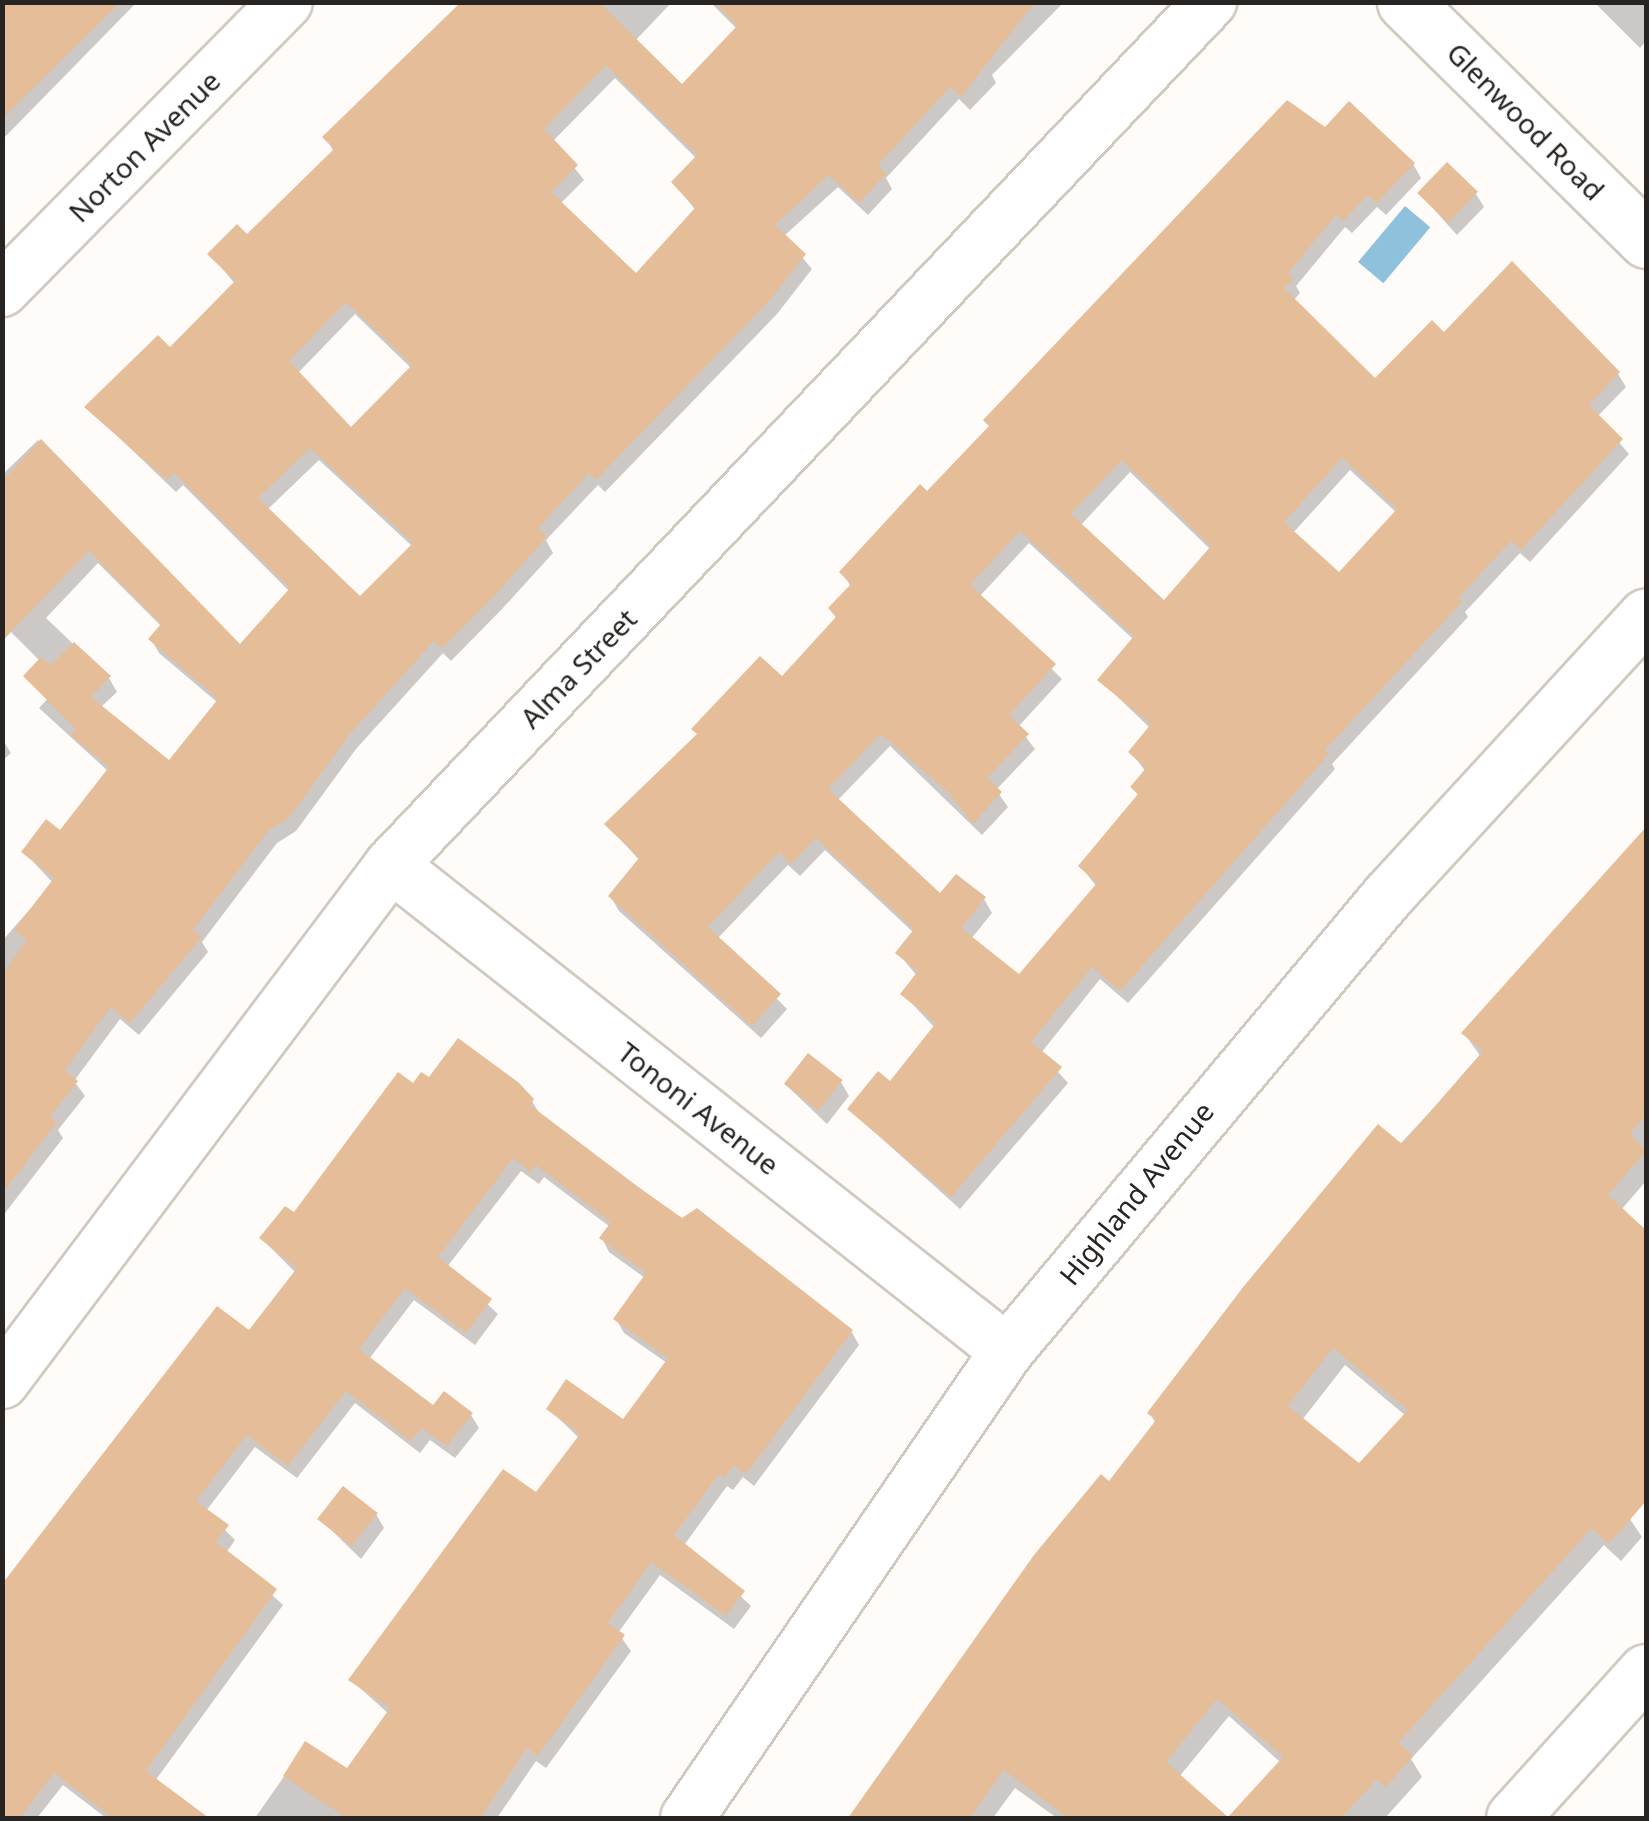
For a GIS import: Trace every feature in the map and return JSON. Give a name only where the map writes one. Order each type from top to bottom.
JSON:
[{"type":"street","name":"Norton Avenue","points":[[2,290],[286,2]]},
{"type":"street","name":"Alma Street","points":[[2,1382],[391,865],[1210,2]]},
{"type":"street","name":"Glenwood Road","points":[[1405,2],[1646,240]]},
{"type":"street","name":"Highland Avenue","points":[[687,1818],[1008,1352],[1388,896],[1646,616]]},
{"type":"street","name":"Tononi Avenue","points":[[391,865],[1008,1352]]},
{"type":"street","points":[[1513,1818],[1646,1672]]},
{"type":"water","points":[[1405,206],[1430,227],[1383,283],[1358,262]]},
{"type":"building","points":[[2,2],[120,2],[2,119]]},
{"type":"building","points":[[461,2],[599,2],[682,84],[737,26],[714,2],[1035,2],[961,97],[950,87],[878,165],[886,174],[859,203],[829,175],[775,225],[806,254],[770,300],[596,480],[589,473],[538,528],[547,537],[495,595],[442,648],[434,641],[349,735],[289,818],[269,830],[193,930],[202,937],[130,1023],[111,1007],[65,1070],[78,1081],[50,1117],[57,1122],[2,1194],[2,975],[27,940],[14,930],[54,878],[21,852],[46,819],[60,830],[109,767],[71,736],[76,729],[23,676],[41,657],[51,665],[74,642],[111,676],[91,697],[169,760],[218,699],[148,639],[161,624],[89,551],[2,641],[2,482],[41,439],[240,644],[290,588],[174,473],[167,480],[84,407],[158,335],[170,347],[235,281],[207,254],[237,224],[247,234],[334,149],[322,137]],"holes":[[[606,66],[697,155],[671,182],[695,208],[636,273],[551,192],[578,165],[544,129]],[[346,302],[412,365],[351,427],[289,361]],[[310,448],[413,543],[360,596],[258,498]]]},
{"type":"building","points":[[1287,100],[1325,127],[1349,101],[1415,163],[1377,203],[1368,195],[1343,221],[1336,215],[1288,273],[1294,278],[1284,288],[1375,378],[1432,320],[1444,332],[1512,261],[1620,372],[1589,405],[1623,439],[1521,550],[1511,541],[1458,598],[1462,602],[1325,750],[1329,754],[1120,991],[1092,967],[1031,1042],[1062,1067],[951,1197],[847,1109],[878,1071],[890,1081],[936,1023],[900,994],[918,971],[895,953],[914,929],[816,838],[791,864],[779,852],[708,927],[781,994],[752,1026],[608,896],[639,858],[604,824],[697,734],[691,729],[760,656],[782,676],[836,617],[828,608],[851,584],[839,572],[920,484],[927,491],[989,426],[983,420]],"holes":[[[1342,458],[1397,509],[1339,572],[1284,522]],[[1122,460],[1211,546],[1164,600],[1071,514]],[[1020,531],[1134,636],[1097,680],[1151,724],[1128,752],[1146,768],[1130,787],[1138,794],[1078,866],[1097,883],[1019,974],[961,928],[986,897],[956,874],[940,893],[828,789],[881,734],[950,794],[973,824],[1002,792],[987,778],[1029,734],[1009,715],[1056,664],[970,585]]]},
{"type":"building","points":[[1447,162],[1478,192],[1448,223],[1417,193]]},
{"type":"building","points":[[1646,827],[1646,1114],[1630,1134],[1646,1151],[1608,1195],[1646,1230],[1646,1501],[1609,1544],[1592,1528],[1398,1743],[1413,1756],[1386,1787],[1377,1779],[1341,1818],[1068,1818],[1004,1770],[970,1818],[848,1818],[1034,1555],[1101,1474],[1109,1481],[1156,1420],[1147,1413],[1244,1286],[1378,1124],[1402,1144],[1483,1051],[1461,1033]],"holes":[[[1333,1348],[1408,1410],[1359,1463],[1288,1406]],[[1217,1699],[1283,1757],[1228,1817],[1166,1762]]]},
{"type":"building","points":[[458,1038],[518,1082],[534,1099],[530,1105],[637,1186],[682,1218],[697,1208],[853,1330],[746,1474],[734,1465],[724,1478],[719,1474],[674,1535],[745,1591],[726,1616],[651,1562],[608,1623],[625,1635],[538,1756],[527,1748],[481,1818],[347,1818],[283,1776],[305,1741],[347,1768],[390,1708],[348,1680],[503,1469],[536,1492],[580,1434],[546,1409],[566,1379],[623,1419],[668,1358],[613,1319],[646,1273],[599,1238],[611,1222],[536,1165],[531,1172],[513,1158],[438,1257],[492,1299],[466,1333],[405,1288],[359,1349],[433,1405],[444,1391],[473,1413],[447,1446],[422,1428],[411,1441],[346,1391],[288,1466],[247,1435],[196,1501],[229,1525],[216,1542],[277,1589],[146,1771],[209,1818],[113,1818],[54,1773],[20,1818],[2,1818],[2,1584],[217,1306],[249,1330],[297,1268],[259,1238],[285,1206],[294,1212],[398,1072],[413,1083],[421,1072],[429,1077]]},
{"type":"building","points":[[808,1053],[843,1080],[819,1111],[784,1084]]},
{"type":"building","points":[[343,1486],[378,1513],[352,1546],[317,1519]]}]
